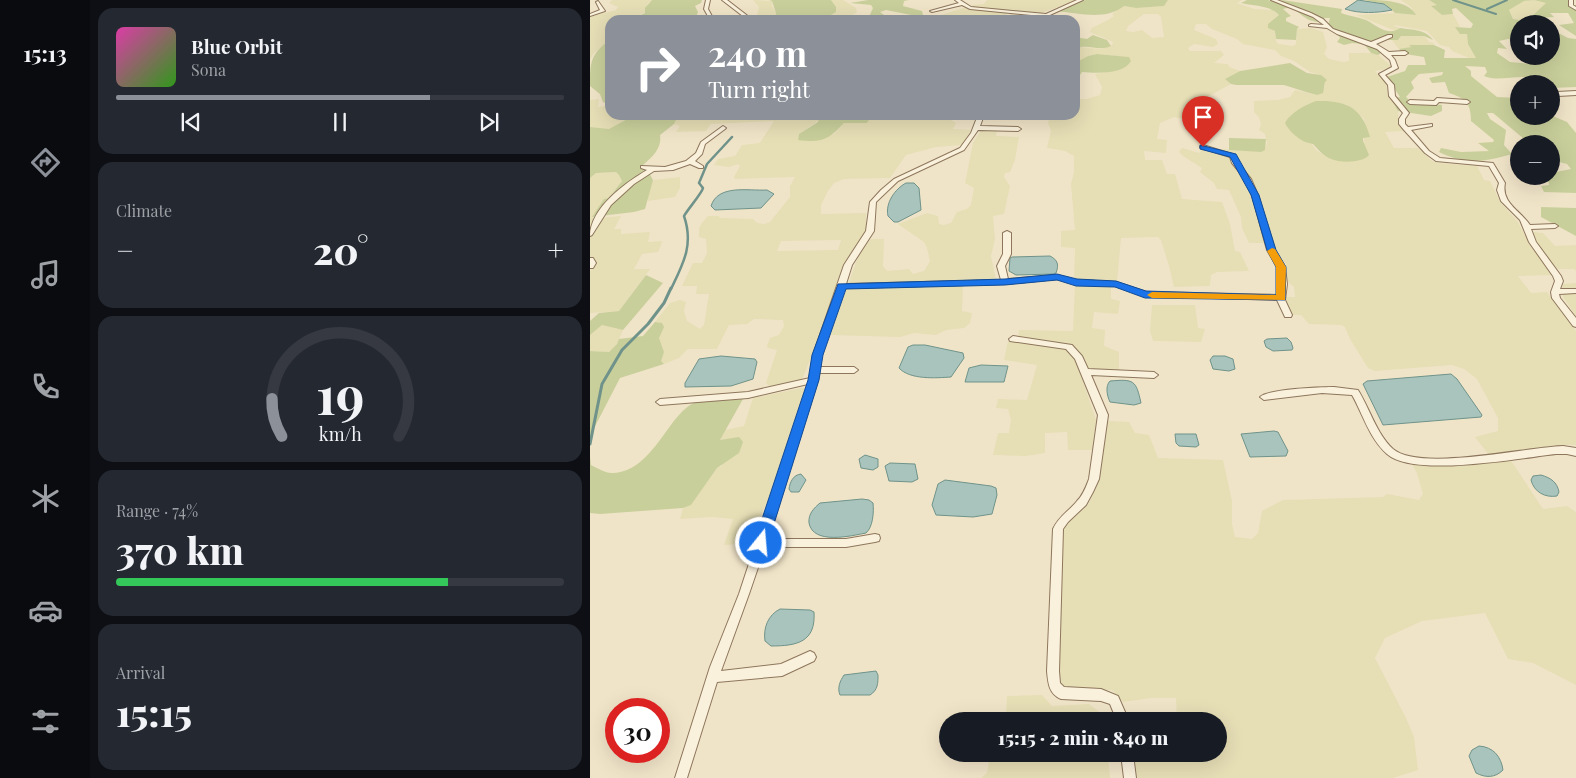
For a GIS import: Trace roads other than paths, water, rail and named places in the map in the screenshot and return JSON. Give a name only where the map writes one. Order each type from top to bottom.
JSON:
[{"type":"street","points":[[708,0],[706,9],[710,15]]},
{"type":"street","points":[[724,0],[744,15]]},
{"type":"street","points":[[932,11],[969,0]]},
{"type":"street","points":[[1046,15],[1082,0]]},
{"type":"street","points":[[1273,0],[1317,18],[1327,27]]},
{"type":"street","points":[[1571,0],[1571,5],[1576,9]]},
{"type":"street","points":[[590,15],[603,11],[598,2]]},
{"type":"street","points":[[960,3],[975,9],[1034,15]]},
{"type":"street","points":[[1310,25],[1327,27],[1372,44],[1395,63],[1395,68],[1382,74],[1391,85],[1392,96],[1406,113],[1401,121],[1427,152],[1438,160],[1491,164],[1502,183],[1500,189],[1502,196],[1527,227],[1532,241],[1558,278],[1558,286],[1555,292],[1559,303],[1576,324]]},
{"type":"street","points":[[1372,44],[1390,36]]},
{"type":"street","points":[[1386,54],[1405,53]]},
{"type":"street","points":[[1560,94],[1576,93]]},
{"type":"street","points":[[1410,102],[1436,103],[1437,100],[1467,102]]},
{"type":"street","points":[[681,778],[713,677],[761,543],[814,375],[817,355],[852,258],[870,231],[871,206],[875,198],[889,184],[902,176],[962,149],[979,120]]},
{"type":"street","points":[[1406,129],[1430,125]]},
{"type":"street","points":[[643,166],[653,170],[669,170],[689,161],[700,153],[702,143],[723,128]]},
{"type":"street","points":[[976,128],[1018,130]]},
{"type":"street","points":[[1203,147],[1233,156],[1248,179],[1255,195],[1272,250],[1281,267],[1281,298],[1288,315]]},
{"type":"street","points":[[689,161],[701,167]]},
{"type":"street","points":[[590,234],[599,216],[614,196],[653,170]]},
{"type":"street","points":[[1527,227],[1555,226]]},
{"type":"street","points":[[1005,282],[1001,266],[1007,254],[1007,233]]},
{"type":"street","points":[[590,260],[592,263],[590,266]]},
{"type":"street","points":[[842,286],[1005,282],[1057,277],[1076,282],[1116,284],[1152,295],[1281,298]]},
{"type":"street","points":[[1555,292],[1576,291]]},
{"type":"street","points":[[1013,339],[1069,348],[1079,358],[1103,416],[1103,428],[1094,479],[1080,505],[1064,519],[1058,529],[1052,671],[1054,685],[1061,693],[1100,695],[1114,700],[1119,712]]},
{"type":"street","points":[[660,402],[748,395],[814,375],[854,370]]},
{"type":"street","points":[[1085,372],[1154,375]]},
{"type":"street","points":[[1264,398],[1292,393],[1345,390],[1354,392],[1379,439],[1391,452],[1405,459],[1460,461],[1484,460],[1536,451],[1576,452]]},
{"type":"street","points":[[761,543],[846,543],[875,538]]},
{"type":"street","points":[[713,677],[782,670],[810,657]]},
{"type":"street","points":[[1128,762],[1130,778]]},
{"type":"water","points":[[1358,0],[1384,4],[1392,10],[1357,12],[1345,9]]},
{"type":"water","points":[[906,183],[914,183],[919,188],[921,210],[898,222],[894,222],[888,216],[889,201],[898,189]]},
{"type":"water","points":[[734,190],[767,190],[774,194],[761,208],[715,210],[711,206],[720,194]]},
{"type":"water","points":[[1050,256],[1055,259],[1058,265],[1054,274],[1016,275],[1009,271],[1010,258],[1012,257]]},
{"type":"water","points":[[1287,338],[1291,342],[1292,350],[1273,351],[1266,347],[1264,341],[1267,339]]},
{"type":"water","points":[[925,345],[963,353],[964,358],[951,377],[931,378],[910,375],[899,368],[908,347]]},
{"type":"water","points":[[721,356],[755,359],[757,362],[753,379],[731,386],[685,387],[685,383],[699,359]]},
{"type":"water","points":[[1213,356],[1225,356],[1233,359],[1235,369],[1229,371],[1213,369],[1210,360]]},
{"type":"water","points":[[981,365],[1008,366],[1004,382],[965,382],[969,368]]},
{"type":"water","points":[[1451,374],[1457,379],[1482,415],[1481,417],[1383,425],[1363,384],[1367,381]]},
{"type":"water","points":[[1124,380],[1133,383],[1141,403],[1134,405],[1110,402],[1107,386],[1110,381]]},
{"type":"water","points":[[1278,432],[1288,451],[1286,456],[1250,457],[1241,434]]},
{"type":"water","points":[[1175,434],[1196,434],[1199,445],[1196,447],[1179,446],[1176,443]]},
{"type":"water","points":[[865,455],[878,459],[878,467],[873,470],[861,468],[859,459]]},
{"type":"water","points":[[890,463],[915,464],[918,479],[912,482],[889,481],[885,466]]},
{"type":"water","points":[[801,474],[806,480],[799,492],[791,492],[789,489],[791,481],[794,477]]},
{"type":"water","points":[[1541,475],[1555,483],[1559,492],[1557,496],[1544,495],[1537,491],[1531,480],[1533,476]]},
{"type":"water","points":[[945,480],[996,488],[997,495],[992,514],[973,517],[936,515],[932,505],[938,484]]},
{"type":"water","points":[[862,499],[873,503],[872,523],[866,533],[851,536],[825,537],[812,530],[809,517],[820,503]]},
{"type":"water","points":[[780,609],[810,610],[814,612],[812,630],[808,636],[797,643],[789,645],[771,646],[765,641],[767,622]]},
{"type":"water","points":[[876,671],[878,675],[877,686],[870,695],[840,695],[839,685],[844,675]]},
{"type":"water","points":[[1479,746],[1492,750],[1500,760],[1503,770],[1497,775],[1483,776],[1476,773],[1469,756],[1472,750]]},
{"type":"waterway","points":[[1453,0],[1496,14]]},
{"type":"waterway","points":[[1487,9],[1507,0]]},
{"type":"waterway","points":[[671,289],[686,254],[688,236],[684,216],[703,188],[699,183],[707,164],[732,137]]},
{"type":"waterway","points":[[590,444],[602,384],[622,350],[648,324],[664,303],[671,288]]}]
